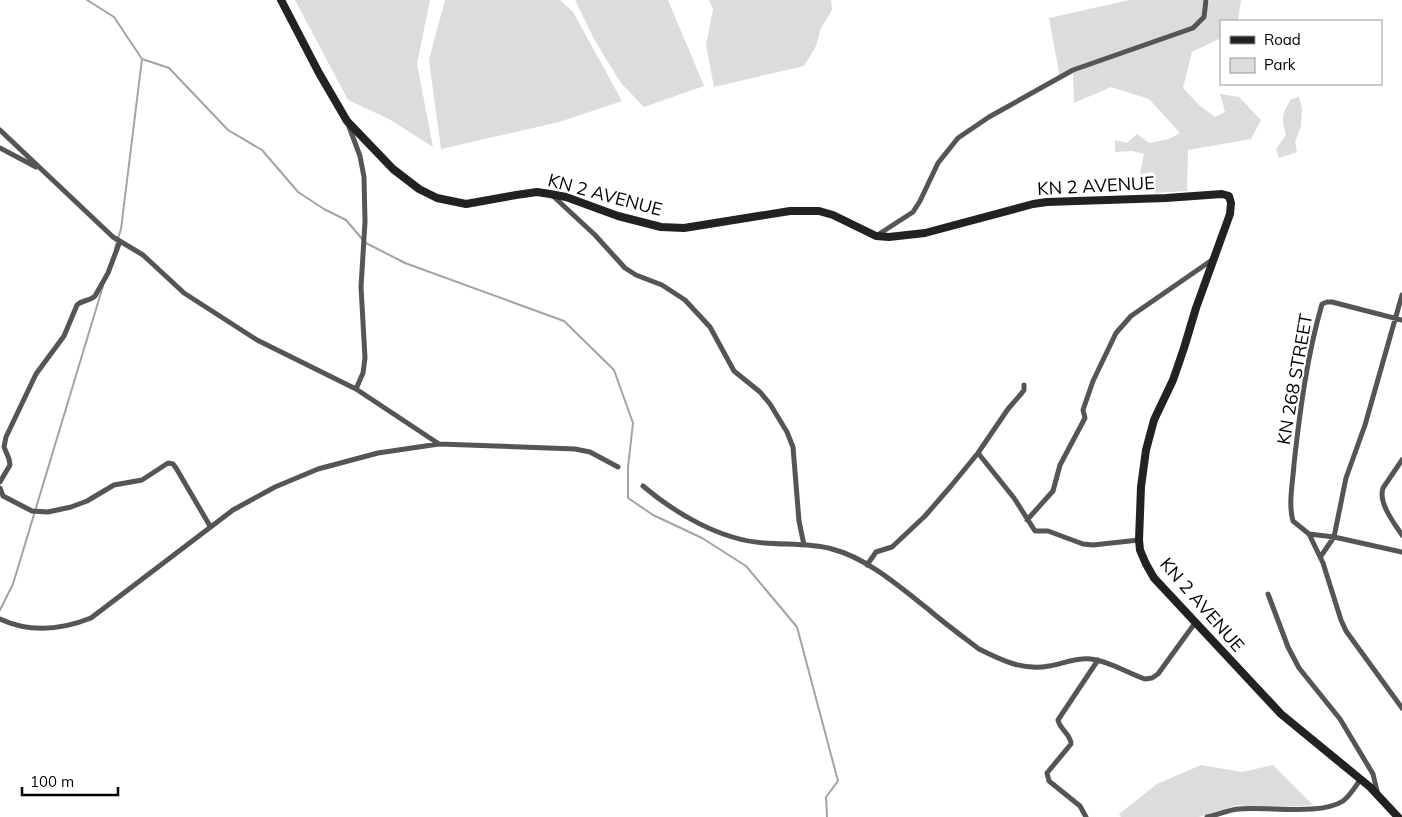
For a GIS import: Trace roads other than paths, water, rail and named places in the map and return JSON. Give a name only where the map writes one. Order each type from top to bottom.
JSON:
[{"type":"main road","name":"KN 2 AVENUE","points":[[281,0],[319,73],[347,121],[393,169],[419,189],[437,198],[466,204],[537,192],[566,197],[618,216],[662,227],[684,228],[790,211],[819,211],[833,215],[876,236],[898,237],[925,233],[1033,204],[1048,202],[1222,194],[1229,196],[1232,203],[1230,214],[1212,260],[1184,348],[1152,428],[1146,450],[1141,487],[1140,550],[1154,578],[1281,714],[1378,795],[1398,817]]},
{"type":"street","points":[[876,236],[912,212],[920,201],[938,163],[958,138],[989,117],[1073,70],[1192,28],[1204,17],[1206,0]]},
{"type":"street","points":[[347,121],[360,156],[364,177],[365,222],[361,287],[365,358],[356,389]]},
{"type":"street","points":[[0,130],[113,237],[143,254],[184,294],[257,340],[356,389],[439,444]]},
{"type":"street","points":[[0,148],[43,171]]},
{"type":"street","points":[[550,194],[595,235],[624,268],[662,285],[685,300],[710,327],[734,370],[760,392],[770,404],[787,432],[793,447],[799,521],[804,545]]},
{"type":"street","points":[[0,482],[10,465],[4,447],[6,437],[30,386],[36,374],[64,336],[77,305],[95,296],[108,273],[120,241]]},
{"type":"street","points":[[1027,520],[1053,491],[1060,465],[1085,418],[1083,410],[1093,381],[1116,333],[1131,316],[1212,260]]},
{"type":"street","points":[[1320,556],[1334,536],[1346,478],[1365,425],[1402,295]]},
{"type":"street","name":"KN 268 STREET","points":[[1309,534],[1293,521],[1293,481],[1300,409],[1316,325],[1322,304],[1332,302],[1402,320]]},
{"type":"street","points":[[866,565],[876,552],[892,546],[925,516],[978,454],[1008,409],[1024,390],[1024,385]]},
{"type":"street","points":[[0,619],[18,626],[48,628],[72,625],[91,618],[233,510],[275,487],[318,469],[378,453],[439,444],[575,449],[590,452],[618,468]]},
{"type":"street","points":[[978,454],[1014,498],[1035,531],[1048,530],[1083,544],[1101,545],[1139,540]]},
{"type":"street","points":[[1402,460],[1381,493],[1383,501],[1402,535]]},
{"type":"street","points":[[0,488],[3,496],[32,511],[48,512],[81,504],[114,486],[142,480],[168,463],[173,464],[176,468],[210,526]]},
{"type":"street","points":[[643,486],[658,498],[725,536],[744,541],[832,549],[860,560],[885,575],[979,649],[1024,668],[1048,666],[1082,659],[1098,660],[1145,679],[1152,678],[1158,674],[1195,623]]},
{"type":"street","points":[[1309,534],[1334,536],[1402,552]]},
{"type":"street","points":[[1309,534],[1320,556],[1346,631],[1402,708]]},
{"type":"street","points":[[1268,594],[1288,647],[1299,668],[1340,719],[1373,774],[1378,795]]},
{"type":"street","points":[[1086,817],[1080,806],[1049,781],[1047,773],[1068,748],[1071,741],[1059,725],[1058,720],[1098,660]]},
{"type":"street","points":[[1207,817],[1238,809],[1309,809],[1334,805],[1349,796],[1360,780]]},
{"type":"waterway","points":[[87,0],[114,17],[142,59],[121,229],[115,248]]},
{"type":"waterway","points":[[142,59],[169,68],[228,130],[262,150],[298,192],[324,209],[346,220],[363,240]]},
{"type":"waterway","points":[[366,243],[405,263],[564,321],[614,370],[633,423],[628,467],[628,498],[653,515],[702,538],[746,566],[797,627],[838,781],[826,797],[827,817]]},
{"type":"waterway","points":[[0,610],[13,584],[103,286]]}]
